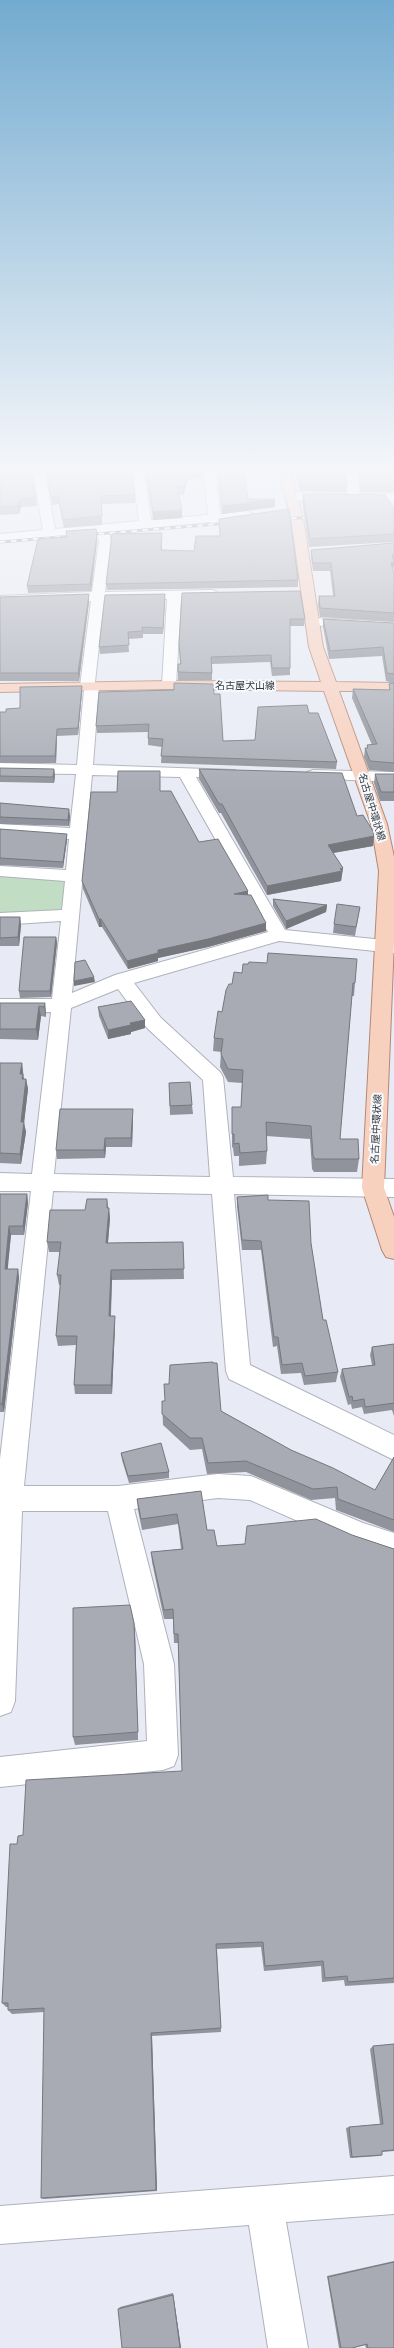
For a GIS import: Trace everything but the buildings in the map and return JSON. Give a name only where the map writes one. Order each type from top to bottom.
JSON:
[{"type":"main road","name":"名古屋中環状線","points":[[304,577],[300,592],[313,622],[316,647],[364,777],[379,824],[388,871],[390,947],[383,1188],[394,1250]]},
{"type":"main road","name":"名古屋犬山線","points":[[0,688],[169,685],[329,685],[394,687]]},
{"type":"street","points":[[0,1701],[4,1498],[43,1183],[60,1005],[71,915],[89,686],[101,577]]},
{"type":"street","points":[[0,600],[15,598],[229,594]]},
{"type":"street","points":[[169,685],[174,595]]},
{"type":"street","points":[[313,622],[394,626]]},
{"type":"street","points":[[0,768],[247,774]]},
{"type":"street","points":[[185,772],[279,935]]},
{"type":"street","points":[[301,775],[394,777]]},
{"type":"street","points":[[0,829],[78,834]]},
{"type":"street","points":[[0,871],[74,876]]},
{"type":"street","points":[[0,919],[71,915]]},
{"type":"street","points":[[0,1006],[60,1005],[122,980],[279,935],[390,947]]},
{"type":"street","points":[[122,980],[154,1023],[213,1077],[238,1371],[394,1448]]},
{"type":"street","points":[[0,1182],[222,1187],[383,1188]]},
{"type":"street","points":[[4,1498],[118,1499],[218,1486],[251,1488],[360,1535],[394,1546]]},
{"type":"street","points":[[0,1772],[163,1755],[159,1664],[118,1499]]},
{"type":"street","points":[[0,2225],[394,2195]]},
{"type":"street","points":[[265,2206],[288,2348]]},
{"type":"green space","points":[[0,875],[60,880],[66,883],[63,909],[55,914],[0,917]]}]
